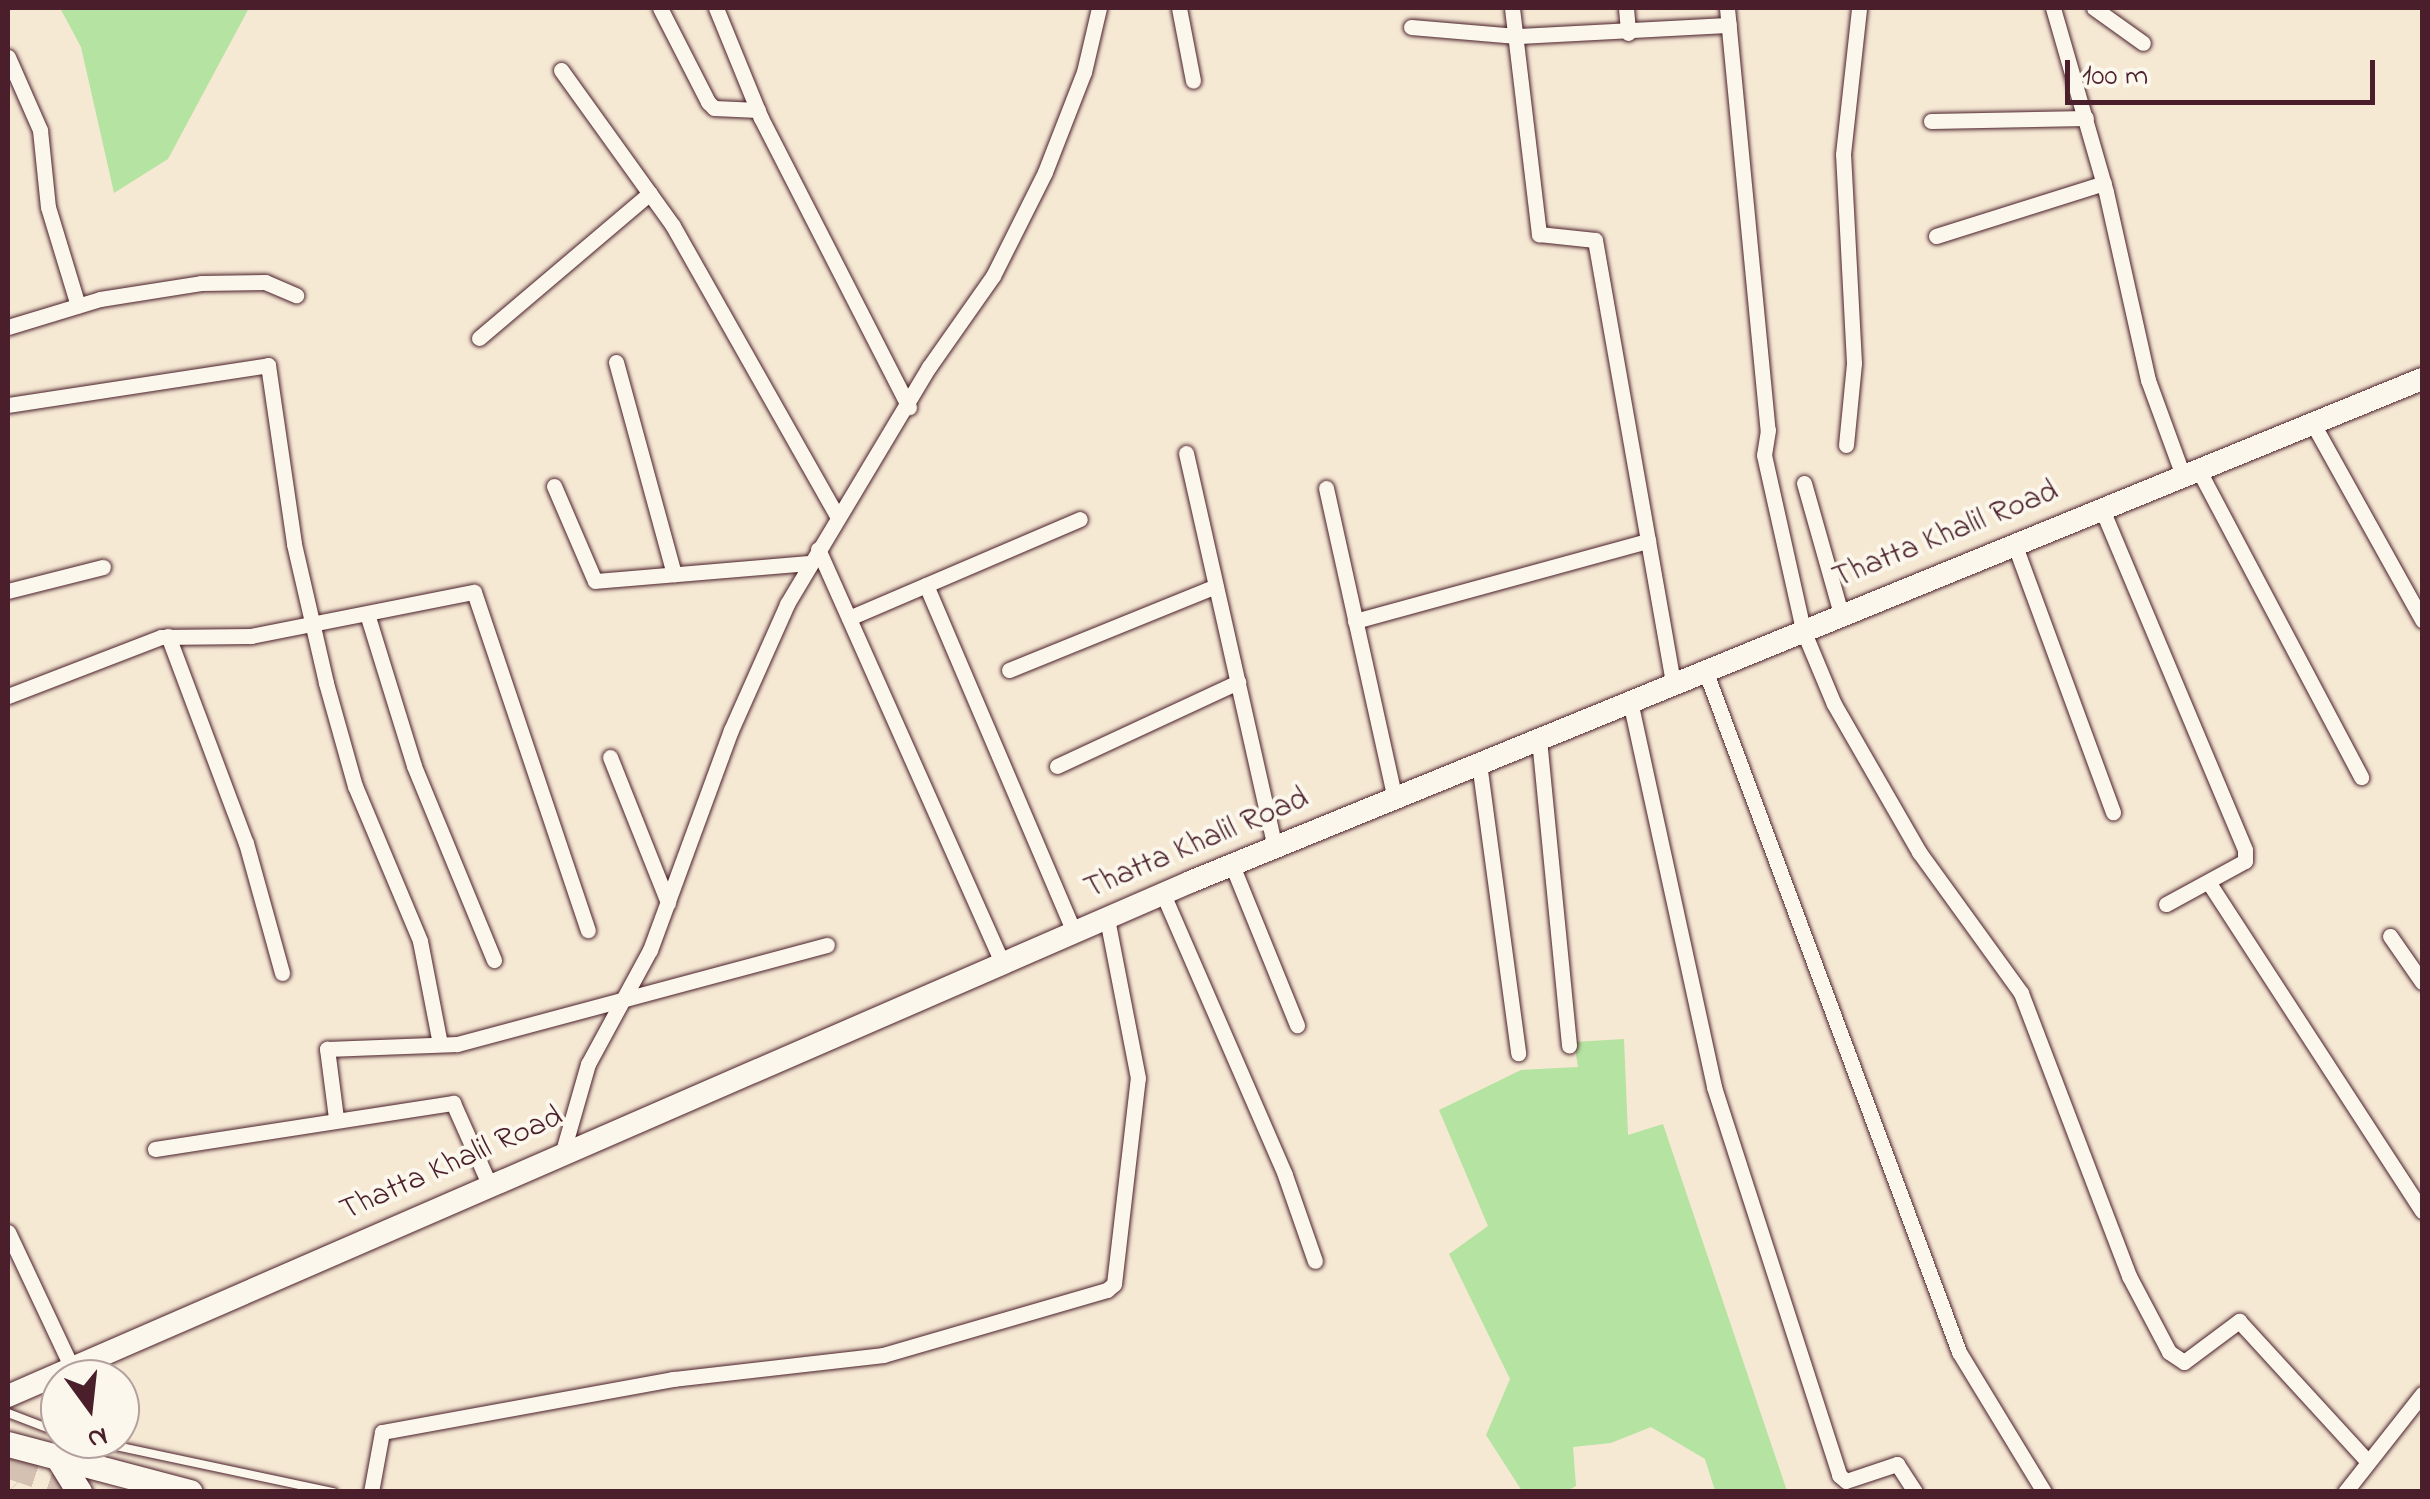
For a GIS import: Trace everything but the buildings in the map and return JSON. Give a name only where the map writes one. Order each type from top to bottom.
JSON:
[{"type":"main road","points":[[8,1444],[40,1445]]},
{"type":"main road","points":[[65,1459],[79,1492]]},
{"type":"main road","points":[[98,1459],[190,1492]]},
{"type":"street","points":[[660,8],[708,102],[758,110]]},
{"type":"street","points":[[716,8],[758,110],[909,407]]},
{"type":"street","points":[[564,1151],[588,1064],[668,904],[731,730],[837,516],[993,276],[1046,172],[1084,72],[1099,8]]},
{"type":"street","points":[[1179,8],[1193,81]]},
{"type":"street","points":[[1512,8],[1539,234],[1595,240],[1673,683]]},
{"type":"street","points":[[1626,8],[1628,33]]},
{"type":"street","points":[[1727,8],[1768,430],[1764,454],[1803,630],[1834,704],[1919,852],[2021,993],[2130,1276],[2169,1352],[2184,1362],[2238,1321],[2368,1462]]},
{"type":"street","points":[[1846,446],[1854,363],[1844,154],[1859,8]]},
{"type":"street","points":[[2053,8],[2104,183],[2148,380],[2190,470],[2361,777]]},
{"type":"street","points":[[2094,8],[2143,44]]},
{"type":"street","points":[[1412,26],[1517,36],[1729,26]]},
{"type":"street","points":[[8,57],[40,130],[48,208],[78,306]]},
{"type":"street","points":[[562,70],[650,193],[837,516]]},
{"type":"street","points":[[1931,121],[2086,118]]},
{"type":"street","points":[[1936,236],[2104,183]]},
{"type":"street","points":[[480,338],[650,193]]},
{"type":"street","points":[[8,327],[78,306],[201,283],[266,282],[296,296]]},
{"type":"street","points":[[8,405],[264,361],[311,622],[348,764],[420,941],[440,1044]]},
{"type":"street","points":[[616,362],[674,574]]},
{"type":"street","name":"Thatta Khalil Road","points":[[92,1359],[1232,864],[2190,470],[2422,379]]},
{"type":"street","points":[[2312,422],[2422,620]]},
{"type":"street","points":[[1186,452],[1275,847]]},
{"type":"street","points":[[1804,483],[1841,614]]},
{"type":"street","points":[[554,486],[589,578],[674,574],[814,556]]},
{"type":"street","points":[[1326,488],[1395,798]]},
{"type":"street","points":[[2101,507],[2245,850],[2245,861],[2166,904]]},
{"type":"street","points":[[849,618],[1080,519]]},
{"type":"street","points":[[1355,621],[1648,541]]},
{"type":"street","points":[[2014,543],[2114,812]]},
{"type":"street","points":[[814,556],[849,618],[1002,963]]},
{"type":"street","points":[[8,590],[103,566]]},
{"type":"street","points":[[926,585],[1074,932]]},
{"type":"street","points":[[1010,670],[1216,586]]},
{"type":"street","points":[[8,696],[168,636],[251,636],[311,622],[368,617],[474,592],[588,930]]},
{"type":"street","points":[[368,617],[414,766],[494,960]]},
{"type":"street","points":[[168,636],[246,843],[282,972]]},
{"type":"street","points":[[1704,670],[1959,1352],[2044,1492]]},
{"type":"street","points":[[1057,766],[1238,682]]},
{"type":"street","points":[[1630,701],[1714,1088],[1839,1474],[1846,1480],[1897,1464],[1915,1492]]},
{"type":"street","points":[[1538,738],[1569,1046]]},
{"type":"street","points":[[610,757],[668,904]]},
{"type":"street","points":[[1479,763],[1518,1053]]},
{"type":"street","points":[[1232,864],[1297,1026]]},
{"type":"street","points":[[2209,883],[2422,1211]]},
{"type":"street","points":[[1163,894],[1285,1174],[1315,1261]]},
{"type":"street","points":[[371,1492],[382,1432],[654,1382],[883,1355],[1114,1284],[1138,1078],[1106,918]]},
{"type":"street","points":[[2390,936],[2422,982]]},
{"type":"street","points":[[336,1118],[327,1048],[440,1044],[827,945]]},
{"type":"street","points":[[156,1149],[452,1102],[489,1184]]},
{"type":"street","points":[[8,1232],[68,1359]]},
{"type":"street","name":"Thatta Khalil Road","points":[[8,1396],[40,1382]]},
{"type":"street","points":[[2344,1492],[2422,1394]]},
{"type":"lane","points":[[8,1414],[40,1433]]},
{"type":"lane","points":[[140,1451],[333,1492]]},
{"type":"green space","points":[[60,8],[249,8],[168,159],[114,193],[81,47]]},
{"type":"green space","points":[[1624,1039],[1628,1135],[1663,1124],[1787,1491],[1715,1491],[1705,1459],[1651,1427],[1611,1443],[1573,1447],[1576,1486],[1567,1491],[1522,1491],[1486,1435],[1510,1379],[1449,1254],[1488,1226],[1439,1110],[1521,1070],[1578,1067],[1574,1042]]},
{"type":"tunnel","points":[[8,1463],[93,1492]]}]
